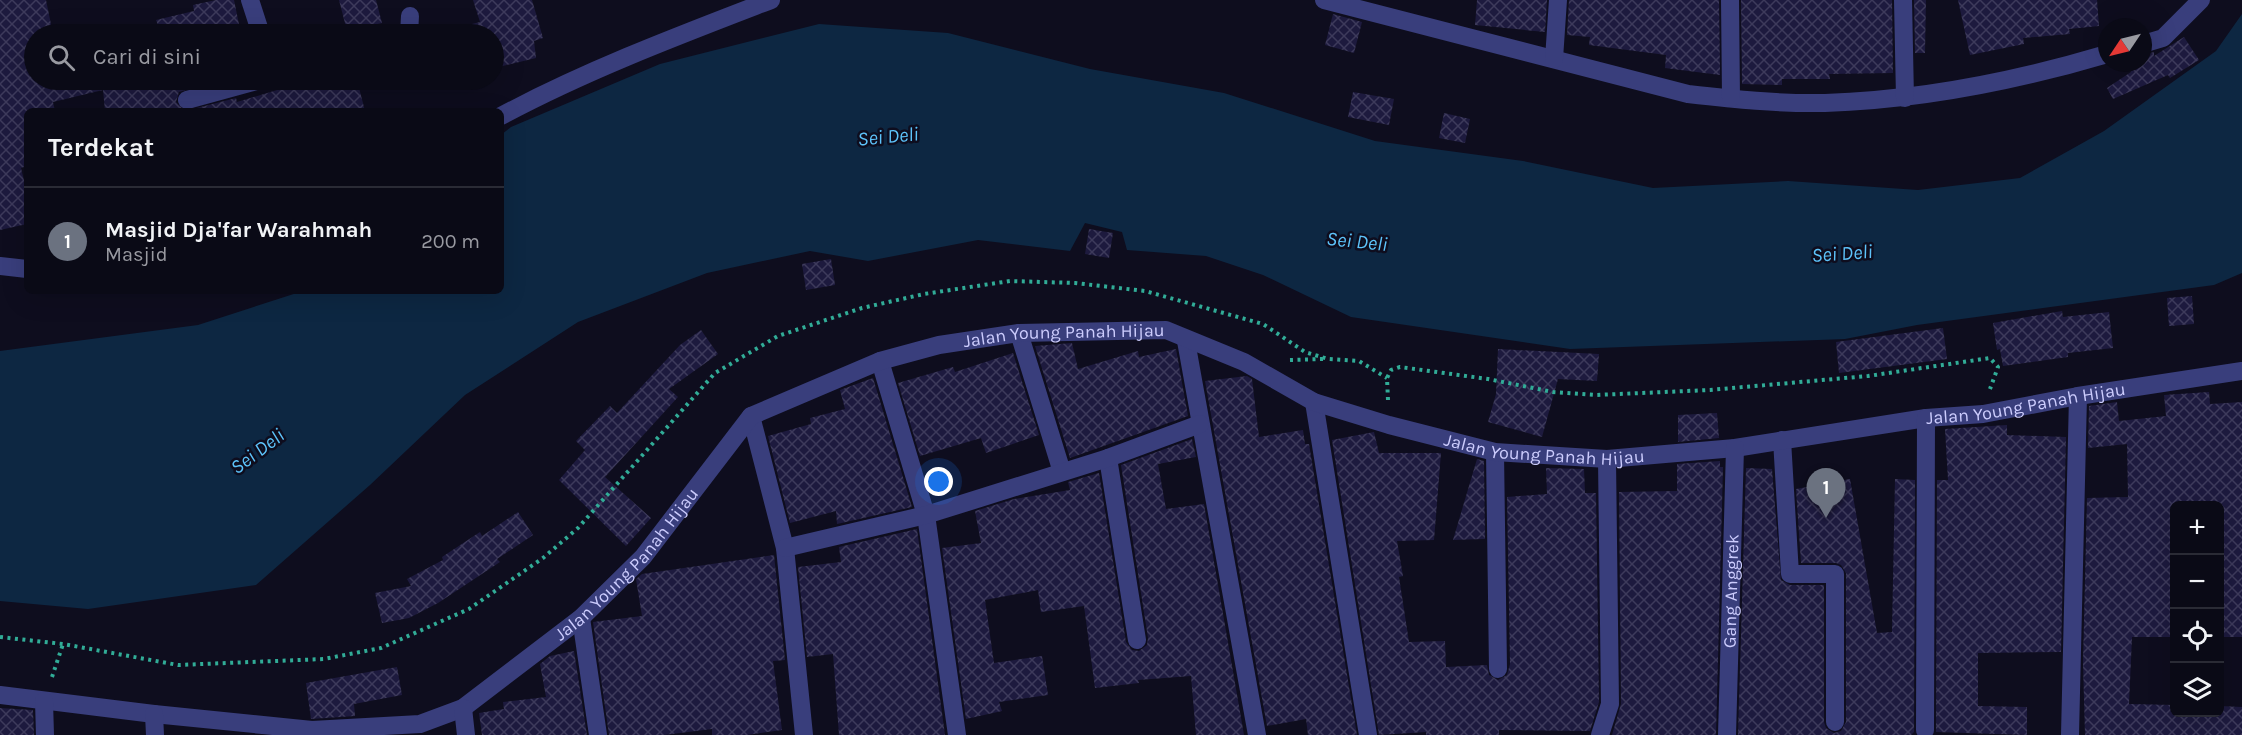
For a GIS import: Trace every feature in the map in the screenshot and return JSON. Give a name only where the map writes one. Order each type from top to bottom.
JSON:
[{"type":"street","points":[[250,0],[258,24]]},
{"type":"street","points":[[504,114],[539,95],[669,39],[771,0]]},
{"type":"street","points":[[1324,0],[1688,94],[1731,99],[1822,103],[1905,98],[2055,70],[2098,57]]},
{"type":"street","points":[[1554,59],[1558,0]]},
{"type":"street","points":[[1730,0],[1731,99]]},
{"type":"street","points":[[1903,0],[1905,98]]},
{"type":"street","points":[[2152,41],[2163,38],[2201,0]]},
{"type":"street","points":[[410,16],[410,24]]},
{"type":"street","points":[[187,100],[224,90]]},
{"type":"street","points":[[0,267],[24,269]]},
{"type":"street","name":"Jalan Young Panah Hijau","points":[[0,695],[313,733],[420,724],[463,708],[581,618],[644,557],[751,416],[880,361],[939,345],[1019,333],[1166,330],[1244,362],[1314,402],[1389,425],[1496,452],[1607,459],[1735,448],[1926,418],[1983,414],[2078,396],[2242,371]]},
{"type":"street","points":[[1019,333],[1062,472]]},
{"type":"street","points":[[1186,340],[1257,735]]},
{"type":"street","points":[[880,361],[926,514],[957,735]]},
{"type":"street","points":[[2070,735],[2078,396]]},
{"type":"street","points":[[1314,402],[1368,735]]},
{"type":"street","points":[[751,416],[785,548],[804,735]]},
{"type":"street","points":[[1925,730],[1926,418]]},
{"type":"street","points":[[785,548],[926,514],[1108,458],[1200,424]]},
{"type":"street","points":[[1782,440],[1790,574],[1835,573],[1835,722]]},
{"type":"street","name":"Gang Anggrek","points":[[1726,735],[1735,448]]},
{"type":"street","points":[[1496,452],[1498,669]]},
{"type":"street","points":[[1108,458],[1137,640]]},
{"type":"street","points":[[1600,735],[1610,704],[1607,459]]},
{"type":"street","points":[[581,618],[598,735]]},
{"type":"street","points":[[44,701],[45,735]]},
{"type":"street","points":[[463,708],[466,735]]},
{"type":"street","points":[[154,714],[154,735]]},
{"type":"path","points":[[1389,425],[1387,378],[1391,370],[1401,367],[1488,379],[1553,392],[1596,395],[1710,390],[1833,379],[1990,358],[1998,367],[1983,414]]},
{"type":"path","points":[[44,701],[63,644]]},
{"type":"water","name":"Sei Deli","points":[[2242,14],[2242,273],[2214,285],[1917,325],[1845,339],[1570,349],[1351,317],[1263,275],[1206,256],[1127,250],[1122,232],[1085,223],[1070,251],[978,240],[868,261],[810,251],[707,273],[578,322],[465,395],[370,485],[256,585],[88,609],[0,601],[0,351],[198,325],[294,294],[504,294],[504,133],[511,127],[660,64],[819,24],[948,33],[1090,69],[1224,93],[1375,141],[1523,161],[1653,188],[1788,181],[1918,190],[2020,178],[2104,131],[2216,51]]},
{"type":"building","points":[[0,0],[46,0],[51,24],[24,24],[24,90],[103,90],[53,102],[54,108],[24,108],[24,167],[21,168],[24,180],[24,225],[0,230]]},
{"type":"building","points":[[216,0],[234,0],[239,24],[158,24],[156,20],[194,11],[193,5]]},
{"type":"building","points":[[339,0],[376,0],[382,23],[345,24]]},
{"type":"building","points":[[473,0],[532,0],[543,38],[534,41],[536,58],[504,66],[504,24],[472,24],[480,22]]},
{"type":"building","points":[[1477,0],[1547,0],[1545,32],[1475,25]]},
{"type":"building","points":[[1569,0],[1719,0],[1720,75],[1665,68],[1666,55],[1589,45],[1590,37],[1567,35]]},
{"type":"building","points":[[1741,0],[1892,0],[1893,73],[1829,74],[1830,79],[1782,79],[1782,85],[1742,84]]},
{"type":"building","points":[[1914,0],[1926,0],[1925,53],[1915,53]]},
{"type":"building","points":[[1958,0],[2097,0],[2098,26],[2069,29],[2070,34],[2023,38],[2024,44],[1970,55]]},
{"type":"building","points":[[1333,14],[1362,22],[1354,53],[1325,45]]},
{"type":"building","points":[[2184,37],[2199,60],[2170,78],[2168,75],[2113,99],[2107,88],[2131,72],[2152,72],[2152,53],[2154,52],[2154,56]]},
{"type":"building","points":[[103,90],[186,90],[179,92],[176,102],[182,108],[105,108]]},
{"type":"building","points":[[277,90],[360,90],[364,108],[197,108],[236,98],[237,102]]},
{"type":"building","points":[[1353,92],[1394,99],[1389,125],[1348,117]]},
{"type":"building","points":[[1444,113],[1470,119],[1465,143],[1439,138]]},
{"type":"building","points":[[1089,229],[1113,233],[1109,258],[1085,254]]},
{"type":"building","points":[[831,259],[835,285],[806,290],[802,264]]},
{"type":"building","points":[[2192,296],[2194,324],[2169,326],[2167,298]]},
{"type":"building","points":[[2062,311],[2063,317],[2109,312],[2113,348],[2068,353],[2068,357],[2003,366],[2000,349],[1997,350],[1993,323]]},
{"type":"building","points":[[1943,328],[1947,359],[1839,373],[1836,342]]},
{"type":"building","points":[[701,330],[718,354],[669,389],[678,397],[605,477],[651,518],[626,546],[559,480],[585,450],[576,441],[610,406],[617,413],[680,345]]},
{"type":"building","points":[[1072,343],[1078,369],[1138,351],[1139,357],[1176,349],[1188,416],[1070,458],[1035,346]]},
{"type":"building","points":[[1498,349],[1599,354],[1597,381],[1558,379],[1542,437],[1488,422],[1496,394]]},
{"type":"building","points":[[1013,353],[1039,435],[986,453],[981,438],[920,456],[898,383],[953,367],[955,372]]},
{"type":"building","points":[[1247,376],[1252,379],[1259,437],[1303,430],[1305,444],[1309,444],[1357,735],[1308,735],[1306,719],[1267,726],[1205,381]]},
{"type":"building","points":[[873,378],[912,507],[837,524],[836,511],[790,523],[768,436],[811,424],[810,418],[845,409],[840,390]]},
{"type":"building","points":[[2209,392],[2210,404],[2242,402],[2242,637],[2224,637],[2224,501],[2170,501],[2170,637],[2132,637],[2129,704],[2170,705],[2170,717],[2224,717],[2224,706],[2242,707],[2242,735],[2085,735],[2083,663],[2087,498],[2128,497],[2127,444],[2088,448],[2089,406],[2117,402],[2119,421],[2166,416],[2164,395]]},
{"type":"building","points":[[1717,413],[1719,438],[1678,442],[1678,415]]},
{"type":"building","points":[[2007,425],[2007,435],[2066,437],[2061,652],[1978,653],[1978,706],[2027,707],[2027,735],[1936,732],[1937,480],[1948,480],[1945,429]]},
{"type":"building","points":[[1374,432],[1379,453],[1441,453],[1434,540],[1397,541],[1403,576],[1399,577],[1409,642],[1445,641],[1446,667],[1487,665],[1489,675],[1498,680],[1507,675],[1510,664],[1507,497],[1547,494],[1546,468],[1584,469],[1585,493],[1596,493],[1599,702],[1590,731],[1499,730],[1499,735],[1426,735],[1426,732],[1379,735],[1332,440]]},
{"type":"building","points":[[1192,439],[1196,457],[1158,464],[1166,509],[1204,504],[1244,735],[1196,735],[1191,676],[1138,680],[1139,683],[1095,688],[1084,606],[1041,612],[1038,590],[985,600],[994,663],[1042,656],[1048,695],[999,702],[1002,711],[966,719],[942,548],[981,543],[975,511],[1014,499],[1070,490],[1068,482],[1099,473],[1126,642],[1132,650],[1139,651],[1147,645],[1148,638],[1121,465]]},
{"type":"building","points":[[1477,459],[1484,461],[1485,539],[1453,540]]},
{"type":"building","points":[[1720,461],[1720,467],[1723,467],[1716,735],[1612,735],[1621,704],[1619,492],[1677,491],[1677,464]]},
{"type":"building","points":[[1746,468],[1772,469],[1781,580],[1790,585],[1824,585],[1824,722],[1826,728],[1834,733],[1841,731],[1846,722],[1846,573],[1841,565],[1836,563],[1801,563],[1796,489],[1850,479],[1877,633],[1892,632],[1895,479],[1915,480],[1914,732],[1911,735],[1738,735]]},
{"type":"building","points":[[518,512],[533,535],[497,559],[500,562],[438,603],[409,618],[382,623],[375,593],[411,586],[407,579],[443,560],[442,557],[480,532],[482,536]]},
{"type":"building","points":[[917,529],[945,735],[839,735],[833,654],[807,657],[798,567],[841,562],[839,547]]},
{"type":"building","points":[[774,555],[785,660],[773,661],[782,730],[747,735],[712,735],[712,729],[664,735],[609,735],[593,622],[642,616],[636,579],[642,574]]},
{"type":"building","points":[[574,651],[587,735],[482,735],[479,713],[504,709],[503,702],[546,697],[540,664],[550,656]]},
{"type":"building","points":[[397,667],[402,695],[354,704],[355,716],[311,719],[306,683]]},
{"type":"building","points":[[0,708],[33,710],[34,735],[0,735]]},
{"type":"place","name":"Masjid Dja'far Warahmah","points":[[1826,518]]}]
